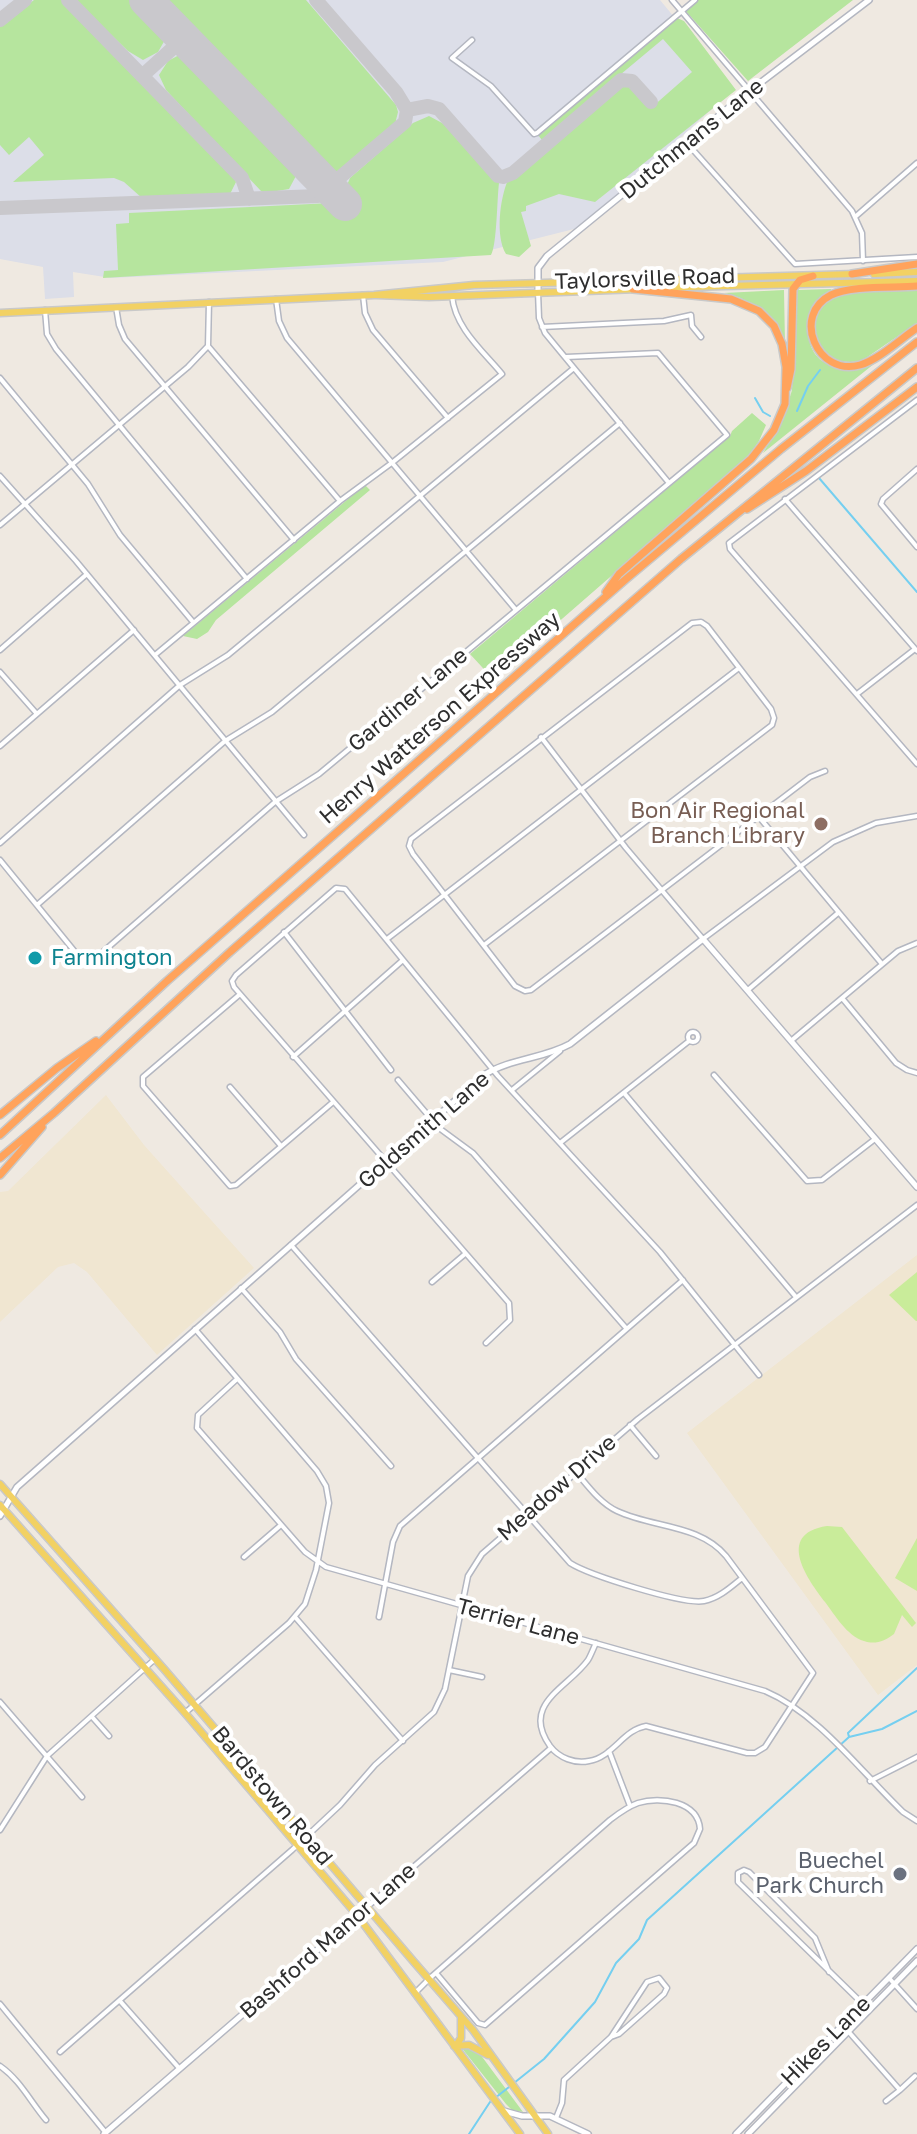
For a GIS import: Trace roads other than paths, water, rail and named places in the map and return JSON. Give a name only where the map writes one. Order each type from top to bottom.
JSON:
[{"type":"highway","points":[[852,274],[917,264]]},
{"type":"highway","points":[[785,394],[791,369],[794,286],[800,280],[813,276]]},
{"type":"highway","points":[[917,284],[834,294],[816,308],[811,328],[815,345],[824,358],[836,365],[850,366],[867,362],[917,328]]},
{"type":"highway","points":[[600,602],[619,574],[758,452],[785,404],[786,367],[782,344],[774,326],[759,311],[731,299],[633,289]]},
{"type":"highway","name":"Henry Watterson Expressway","points":[[0,1135],[121,1023],[600,602],[722,497],[917,342]]},
{"type":"highway","name":"Henry Watterson Expressway","points":[[0,1158],[54,1113],[230,952],[718,527],[917,368]]},
{"type":"highway","points":[[718,527],[806,471],[917,387]]},
{"type":"highway","points":[[0,1115],[57,1068],[121,1023]]},
{"type":"highway","points":[[0,1175],[54,1113]]},
{"type":"main road","name":"Taylorsville Road","points":[[374,295],[434,287],[538,282],[917,272]]},
{"type":"main road","points":[[665,287],[700,281],[703,277]]},
{"type":"main road","name":"Taylorsville Road","points":[[0,313],[363,295],[452,296],[665,287],[917,284]]},
{"type":"main road","name":"Bardstown Road","points":[[0,1484],[367,1907],[433,1976],[548,2134]]},
{"type":"main road","name":"Bardstown Road","points":[[2,1511],[185,1713],[357,1915],[520,2134]]},
{"type":"main road","points":[[88,1604],[100,1597]]},
{"type":"main road","points":[[454,2046],[461,2038],[460,2013]]},
{"type":"main road","points":[[454,2046],[469,2045],[492,2057]]},
{"type":"street","points":[[672,0],[855,217],[864,239],[863,261]]},
{"type":"street","points":[[472,40],[452,58],[491,86],[534,134],[695,0]]},
{"type":"street","name":"Dutchmans Lane","points":[[538,292],[539,265],[547,256],[749,91],[869,0]]},
{"type":"street","points":[[686,142],[790,260],[799,265],[917,257]]},
{"type":"street","points":[[855,217],[916,166]]},
{"type":"street","points":[[538,292],[542,327],[669,483]]},
{"type":"street","points":[[363,295],[364,308],[373,330],[448,418]]},
{"type":"street","points":[[155,655],[340,501],[502,374],[462,326],[453,309],[452,296]]},
{"type":"street","points":[[276,299],[279,321],[287,338],[516,610]]},
{"type":"street","points":[[209,302],[208,346],[340,501]]},
{"type":"street","points":[[116,307],[123,336],[294,540]]},
{"type":"street","points":[[45,310],[50,341],[247,579]]},
{"type":"street","points":[[542,327],[664,321],[691,315],[692,326],[701,337]]},
{"type":"street","points":[[0,525],[188,367],[208,346]]},
{"type":"street","name":"Gardiner Lane","points":[[37,905],[87,964],[93,961],[276,801],[319,774],[727,435],[658,353],[566,357]]},
{"type":"street","points":[[0,843],[180,685],[228,655],[574,368]]},
{"type":"street","points":[[0,379],[72,464],[96,495],[120,535],[193,622]]},
{"type":"street","points":[[917,400],[732,539],[730,549],[917,764]]},
{"type":"street","points":[[0,860],[37,905],[225,741],[272,712],[620,423]]},
{"type":"street","points":[[917,469],[881,502],[917,547]]},
{"type":"street","points":[[0,476],[87,574],[304,835]]},
{"type":"street","points":[[785,499],[916,650],[857,694]]},
{"type":"street","points":[[0,650],[87,574]]},
{"type":"street","points":[[484,945],[772,725],[774,718],[771,709],[707,626],[698,622],[688,625],[411,839],[410,850],[515,986],[528,991],[810,777],[825,771]]},
{"type":"street","points":[[0,746],[134,630]]},
{"type":"street","points":[[387,939],[739,668]]},
{"type":"street","points":[[0,672],[37,714]]},
{"type":"street","points":[[541,737],[621,841],[917,1187]]},
{"type":"street","points":[[703,939],[830,843],[886,820],[917,816]]},
{"type":"street","points":[[759,817],[882,964]]},
{"type":"street","points":[[486,1343],[508,1323],[511,1310],[503,1296],[384,1163],[234,987],[232,981],[236,975],[332,889],[345,889],[493,1070],[683,1280],[759,1375]]},
{"type":"street","points":[[749,989],[839,913]]},
{"type":"street","points":[[284,932],[391,1070]]},
{"type":"street","name":"Goldsmith Lane","points":[[2,1511],[17,1487],[493,1070],[564,1047],[703,939]]},
{"type":"street","points":[[792,1040],[882,964],[902,949],[917,943]]},
{"type":"street","points":[[293,1057],[403,960]]},
{"type":"street","points":[[239,995],[143,1077],[141,1083],[230,1186],[236,1185],[332,1103]]},
{"type":"street","points":[[842,998],[896,1063],[917,1073]]},
{"type":"street","points":[[560,1143],[689,1041]]},
{"type":"street","points":[[512,1090],[564,1047]]},
{"type":"street","points":[[714,1075],[807,1181],[822,1180],[875,1139]]},
{"type":"street","points":[[398,1080],[447,1135],[473,1153],[626,1328]]},
{"type":"street","points":[[230,1087],[281,1146]]},
{"type":"street","points":[[624,1093],[796,1297]]},
{"type":"street","name":"Meadow Drive","points":[[60,2052],[333,1813],[369,1771],[434,1712],[443,1695],[468,1576],[478,1559],[630,1425],[917,1205]]},
{"type":"street","points":[[291,1245],[570,1563],[597,1575],[698,1602],[715,1598],[742,1578]]},
{"type":"street","points":[[432,1282],[465,1254]]},
{"type":"street","points":[[379,1617],[394,1537],[400,1526],[683,1280]]},
{"type":"street","points":[[241,1288],[280,1332],[296,1359],[391,1466]]},
{"type":"street","points":[[185,1713],[295,1617],[309,1596],[329,1503],[324,1481],[195,1329]]},
{"type":"street","name":"Terrier Lane","points":[[237,1379],[198,1415],[196,1425],[281,1525],[317,1562],[335,1571],[758,1688],[793,1706],[816,1723],[870,1781],[916,1820]]},
{"type":"street","points":[[630,1425],[656,1456]]},
{"type":"street","points":[[576,1472],[613,1509],[706,1539],[722,1552],[813,1673],[765,1747],[755,1753],[646,1726],[634,1730],[595,1760],[580,1762],[565,1758],[551,1748],[542,1730],[543,1708],[552,1694],[587,1661],[596,1643]]},
{"type":"street","points":[[244,1557],[281,1525]]},
{"type":"street","points":[[295,1617],[403,1741]]},
{"type":"street","points":[[0,1830],[47,1756],[93,1718],[155,1659]]},
{"type":"street","points":[[449,1670],[482,1677]]},
{"type":"street","points":[[0,1702],[82,1797]]},
{"type":"street","points":[[93,1718],[109,1736]]},
{"type":"street","name":"Bashford Manor Lane","points":[[105,2133],[551,1748]]},
{"type":"street","points":[[609,1751],[630,1806]]},
{"type":"street","points":[[870,1781],[917,1757]]},
{"type":"street","points":[[415,1993],[433,1976],[610,1820],[630,1806],[649,1801],[668,1801],[687,1807],[699,1821],[700,1833],[694,1843],[485,2025],[478,2023],[433,1976]]},
{"type":"street","points":[[829,1972],[815,1938],[749,1872],[744,1870],[738,1873],[738,1882],[829,1972],[868,2009]]},
{"type":"street","name":"Hikes Lane","points":[[736,2134],[917,1949]]},
{"type":"street","name":"Hikes Lane","points":[[748,2134],[917,1961]]},
{"type":"street","points":[[556,2118],[562,2103],[564,2080],[611,2037],[647,1982],[659,1978],[667,1988],[664,1994],[619,2034],[611,2037]]},
{"type":"street","points":[[889,1978],[917,2009]]},
{"type":"street","points":[[120,2001],[179,2068]]},
{"type":"street","points":[[0,2004],[105,2133]]},
{"type":"street","points":[[847,2030],[900,2090]]},
{"type":"street","points":[[0,2066],[19,2083],[46,2120]]},
{"type":"street","points":[[886,2101],[915,2076]]},
{"type":"street","points":[[503,2109],[522,2116],[556,2118],[588,2134]]},
{"type":"waterway","points":[[797,411],[808,386],[820,370]]},
{"type":"waterway","points":[[755,398],[763,412],[770,416]]},
{"type":"waterway","points":[[819,478],[917,592]]},
{"type":"waterway","points":[[849,1737],[848,1733],[917,1668]]},
{"type":"waterway","points":[[514,2083],[544,2059],[595,2002],[616,1963],[639,1939],[647,1920],[849,1737],[882,1729],[917,1711]]},
{"type":"waterway","points":[[469,2134],[490,2102],[509,2087]]},
{"type":"place","name":"Bon Air Regional Branch Library","points":[[821,824]]},
{"type":"place","name":"Farmington","points":[[35,958]]},
{"type":"place","name":"Buechel Park Church","points":[[900,1874]]}]
